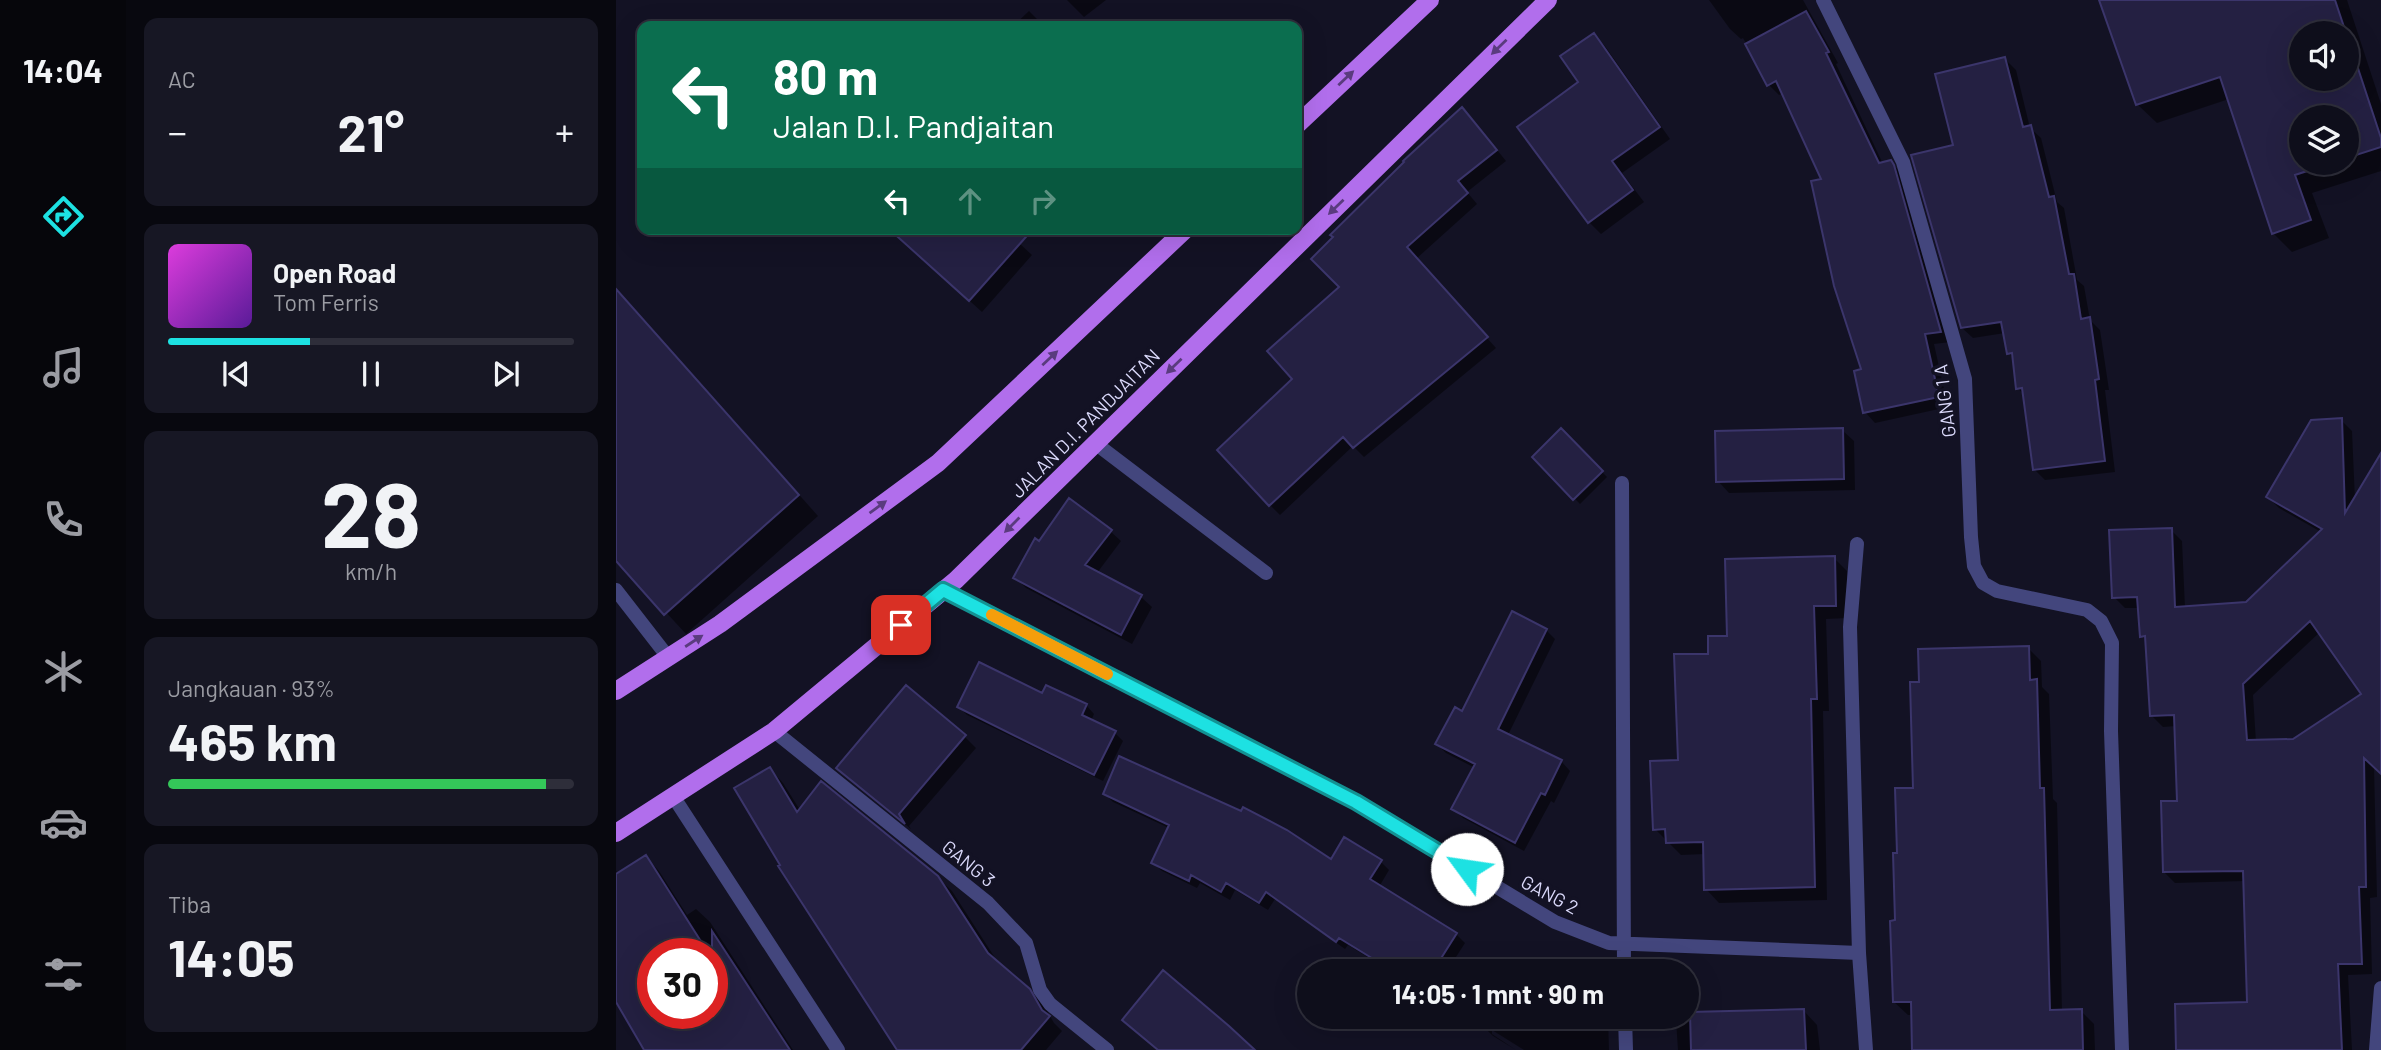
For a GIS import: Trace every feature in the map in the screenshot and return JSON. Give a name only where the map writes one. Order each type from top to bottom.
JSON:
[{"type":"main road","points":[[1302,120],[1430,0]]},
{"type":"main road","name":"JALAN D.I. PANDJAITAN","points":[[616,833],[774,731],[956,580],[1548,0]]},
{"type":"main road","points":[[616,691],[720,624],[938,463],[1180,235]]},
{"type":"street","name":"GANG 1 A","points":[[1823,0],[1903,162],[1965,379],[1971,537],[1975,566],[1983,583],[1997,591],[2087,610],[2101,621],[2112,643],[2111,731],[2122,1050]]},
{"type":"street","points":[[1095,443],[1266,573]]},
{"type":"street","points":[[1622,483],[1624,959]]},
{"type":"street","points":[[1857,544],[1850,627],[1858,953],[1866,1050]]},
{"type":"street","points":[[616,590],[668,657]]},
{"type":"street","name":"GANG 2","points":[[943,590],[1356,802],[1555,922],[1609,943],[1858,953]]},
{"type":"street","name":"GANG 3","points":[[774,731],[988,903],[1026,943],[1040,990],[1050,1004],[1107,1050]]},
{"type":"street","points":[[673,796],[838,1050]]},
{"type":"street","points":[[2376,1050],[2381,988]]},
{"type":"street","points":[[1625,1029],[1626,1050]]},
{"type":"building","points":[[2099,0],[2335,0],[2342,21],[2289,21],[2289,91],[2359,91],[2359,71],[2381,138],[2381,147],[2359,154],[2359,105],[2289,105],[2289,175],[2295,175],[2311,220],[2272,234],[2220,77],[2136,105]]},
{"type":"building","points":[[1806,11],[1829,52],[1826,53],[1879,163],[1891,160],[1894,165],[1941,332],[1925,334],[1939,397],[1863,413],[1854,371],[1861,369],[1834,286],[1811,181],[1821,179],[1776,81],[1767,86],[1745,44]]},
{"type":"building","points":[[1594,33],[1660,127],[1612,161],[1633,190],[1588,223],[1517,127],[1578,82],[1560,56]]},
{"type":"building","points":[[2005,57],[2023,127],[2031,125],[2049,197],[2054,196],[2069,274],[2074,274],[2081,319],[2090,317],[2099,379],[2095,380],[2105,461],[2033,470],[2022,388],[2016,389],[2012,353],[2007,354],[2001,322],[1961,328],[1911,155],[1953,145],[1935,74]]},
{"type":"building","points":[[1462,107],[1497,150],[1458,181],[1468,193],[1407,247],[1488,337],[1353,448],[1343,437],[1269,506],[1217,450],[1292,379],[1267,351],[1339,287],[1311,259],[1333,237],[1330,235],[1403,161]]},
{"type":"building","points":[[896,235],[1028,235],[969,301]]},
{"type":"building","points":[[616,289],[799,495],[664,615],[616,561]]},
{"type":"building","points":[[2342,418],[2345,513],[2381,453],[2381,774],[2364,758],[2366,887],[2359,887],[2362,964],[2338,964],[2342,1050],[2176,1050],[2175,1004],[2247,1002],[2243,871],[2163,872],[2161,801],[2177,801],[2174,715],[2150,716],[2145,636],[2140,637],[2137,597],[2112,598],[2109,530],[2172,528],[2175,607],[2246,602],[2322,529],[2266,497],[2311,420]],"holes":[[[2310,621],[2361,694],[2293,739],[2247,740],[2243,684]]]},
{"type":"building","points":[[1561,428],[1603,471],[1573,500],[1532,457]]},
{"type":"building","points":[[1843,428],[1844,479],[1716,482],[1715,431]]},
{"type":"building","points":[[1069,498],[1112,530],[1085,565],[1142,595],[1121,635],[1013,578],[1035,538],[1039,541]]},
{"type":"building","points":[[1835,556],[1836,606],[1814,606],[1817,699],[1811,699],[1815,887],[1704,890],[1703,842],[1666,843],[1665,829],[1653,830],[1650,761],[1678,760],[1674,654],[1708,654],[1708,636],[1727,636],[1725,559]]},
{"type":"building","points":[[1512,611],[1547,629],[1498,729],[1562,760],[1545,795],[1541,793],[1515,843],[1451,809],[1475,764],[1435,744],[1455,707],[1462,711]]},
{"type":"building","points":[[2029,646],[2030,680],[2037,679],[2040,788],[2044,788],[2050,1010],[2082,1009],[2083,1050],[1912,1050],[1911,1002],[1893,1002],[1890,921],[1895,920],[1895,788],[1913,788],[1910,682],[1919,682],[1918,649]]},
{"type":"building","points":[[979,662],[1042,693],[1046,685],[1087,704],[1082,715],[1116,731],[1094,775],[957,707]]},
{"type":"building","points":[[906,685],[966,735],[899,814],[905,824],[836,768]]},
{"type":"building","points":[[1119,756],[1241,811],[1243,807],[1287,830],[1331,859],[1344,837],[1382,860],[1370,879],[1457,933],[1441,959],[1373,959],[1339,938],[1336,942],[1266,892],[1259,903],[1226,883],[1221,892],[1191,875],[1189,881],[1151,863],[1169,825],[1103,794]]},
{"type":"building","points":[[770,767],[797,812],[821,781],[938,876],[988,953],[1030,989],[1042,1010],[1050,1016],[1021,1050],[897,1050],[778,866],[780,865],[734,788]]},
{"type":"building","points":[[646,855],[699,938],[637,938],[637,1029],[728,1029],[728,955],[790,1050],[644,1050],[616,1002],[616,874]]},
{"type":"building","points":[[1163,970],[1255,1050],[1158,1050],[1122,1020]]},
{"type":"building","points":[[1804,1009],[1806,1050],[1691,1050],[1690,1029],[1699,1029],[1699,1012]]},
{"type":"slow traffic","points":[[992,615],[1107,674]]},
{"type":"route","points":[[901,625],[943,590],[1356,802],[1467,869]]}]
